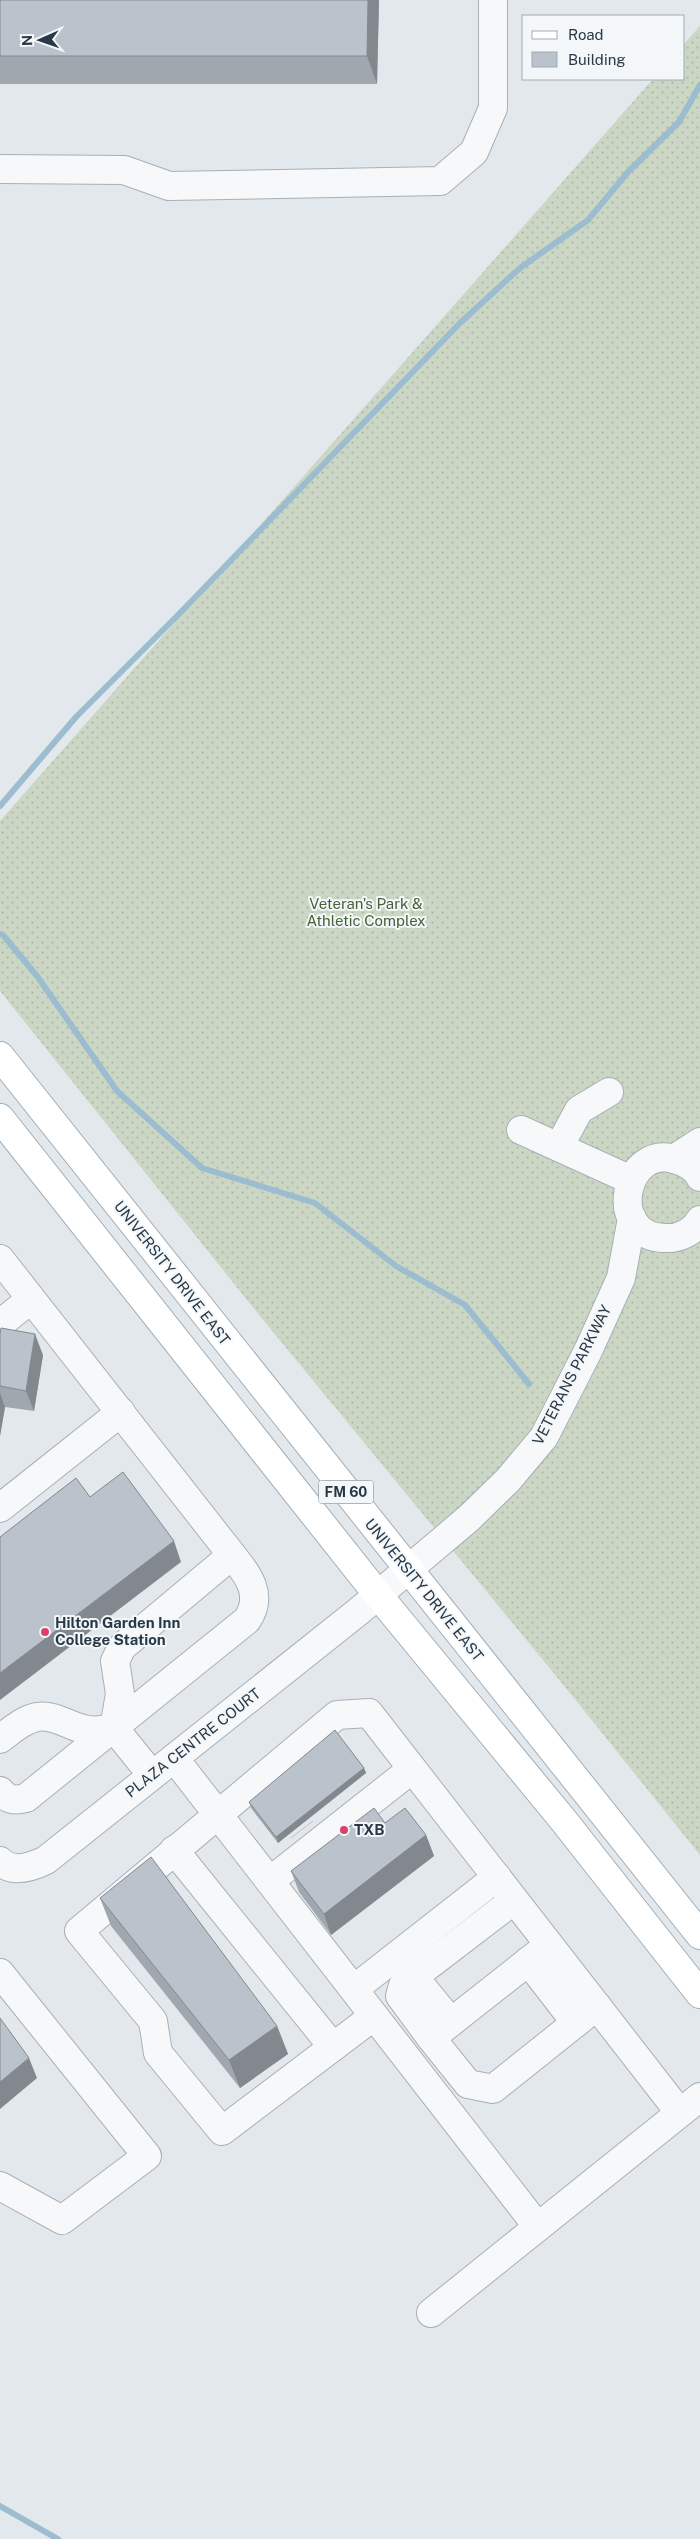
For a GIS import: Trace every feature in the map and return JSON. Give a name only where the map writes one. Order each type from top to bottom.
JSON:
[{"type":"main road","name":"UNIVERSITY DRIVE EAST","points":[[0,1056],[408,1570],[591,1795],[700,1935]]},
{"type":"main road","name":"FM 60","points":[[0,1118],[378,1595],[564,1821],[700,1994]]},
{"type":"street","points":[[0,170],[124,170],[169,186],[440,181],[474,152],[492,108],[493,0]]},
{"type":"street","points":[[559,1147],[578,1110],[609,1092]]},
{"type":"street","points":[[521,1130],[631,1180],[638,1169],[649,1162],[662,1158],[674,1159],[688,1164],[700,1177]]},
{"type":"street","points":[[674,1159],[700,1142]]},
{"type":"street","name":"VETERANS PARKWAY","points":[[378,1595],[470,1518],[508,1480],[544,1437],[588,1351],[621,1278],[632,1218],[627,1199],[631,1180]]},
{"type":"street","points":[[632,1218],[640,1229],[651,1236],[664,1238],[676,1238],[688,1233],[699,1223]]},
{"type":"street","name":"VETERANS PARKWAY","points":[[621,1278],[664,1238]]},
{"type":"street","points":[[0,1258],[247,1574],[252,1586],[254,1610],[248,1620],[26,1798],[16,1801],[6,1798],[0,1791]]},
{"type":"street","points":[[0,1324],[31,1299]]},
{"type":"street","points":[[0,1508],[121,1412]]},
{"type":"street","points":[[152,1775],[114,1728],[120,1694],[115,1661],[122,1646],[232,1556]]},
{"type":"street","name":"PLAZA CENTRE COURT","points":[[0,1861],[17,1868],[31,1867],[46,1860],[378,1595]]},
{"type":"street","points":[[374,2016],[222,2131],[158,2053],[153,2020],[79,1931],[217,1814],[266,1783],[316,1743],[337,1715],[369,1713],[514,1900],[539,1953],[576,2023]]},
{"type":"street","points":[[0,1739],[23,1722],[39,1717],[50,1717],[83,1729],[101,1730],[114,1728]]},
{"type":"street","points":[[174,1758],[538,2227]]},
{"type":"street","points":[[270,1881],[308,1838],[358,1798],[412,1769]]},
{"type":"street","points":[[174,1850],[333,2047]]},
{"type":"street","points":[[354,1989],[497,1877]]},
{"type":"street","points":[[514,1900],[413,1976],[468,2084],[493,2089],[598,2006]]},
{"type":"street","points":[[431,2313],[690,2105],[598,2006],[539,1953]]},
{"type":"street","points":[[441,2030],[539,1953]]},
{"type":"street","points":[[0,1973],[147,2156],[62,2220],[0,2186]]},
{"type":"green space","name":"Veteran's Park & Athletic Complex","points":[[700,26],[700,1855],[570,1693],[255,1310],[0,991],[0,821],[652,80],[685,80],[685,43]]},
{"type":"building","points":[[0,0],[368,0],[367,56],[0,56]]},
{"type":"building","points":[[1,1328],[35,1334],[26,1391],[0,1386]]},
{"type":"building","name":"Hilton Garden Inn College Station","points":[[123,1472],[174,1541],[0,1673],[0,1537],[76,1478],[90,1497]]},
{"type":"building","points":[[335,1730],[364,1768],[276,1837],[249,1802]]},
{"type":"building","points":[[374,1808],[385,1823],[405,1808],[426,1835],[324,1914],[291,1871]]},
{"type":"building","points":[[151,1857],[277,2026],[229,2060],[100,1898]]},
{"type":"building","points":[[0,2018],[29,2058],[0,2082]]},
{"type":"waterway","points":[[0,806],[76,717],[179,614],[459,324],[520,268],[588,220],[628,172],[679,122],[700,85]]},
{"type":"waterway","points":[[0,934],[3,935],[37,976],[117,1091],[202,1168],[315,1203],[396,1266],[465,1305],[529,1384]]},
{"type":"waterway","points":[[0,2506],[58,2539]]},
{"type":"tunnel","points":[[276,1796],[302,1830]]},
{"type":"place","name":"Hilton Garden Inn College Station","points":[[45,1632]]},
{"type":"place","name":"TXB","points":[[344,1830]]}]
